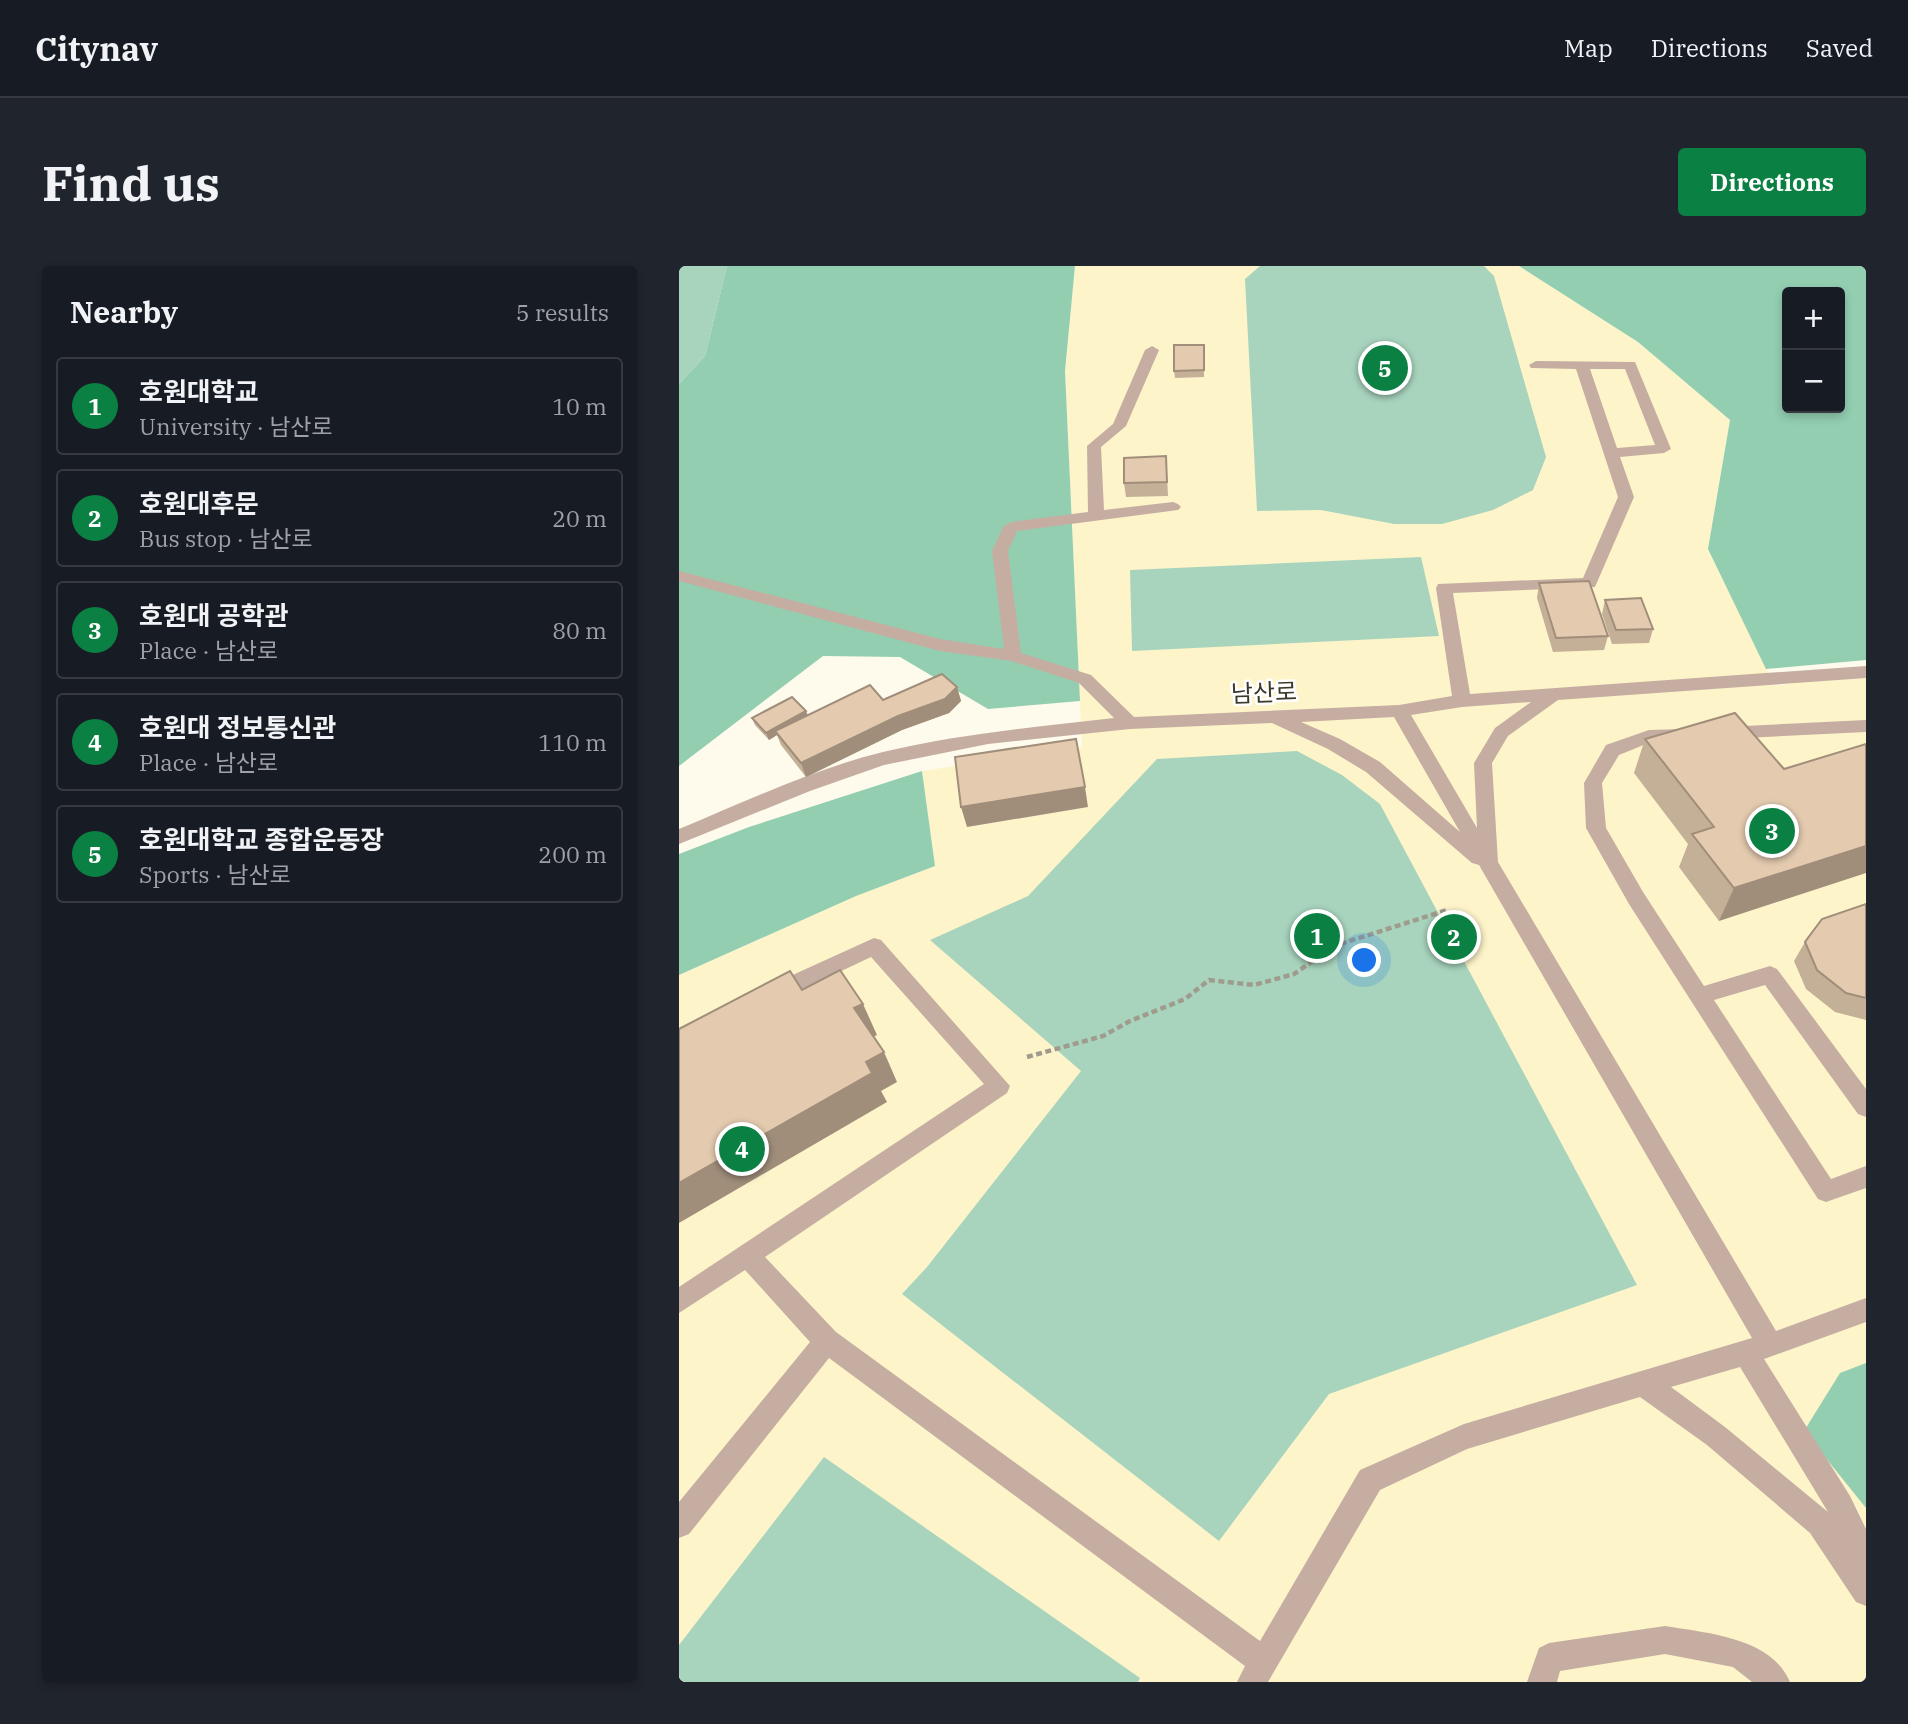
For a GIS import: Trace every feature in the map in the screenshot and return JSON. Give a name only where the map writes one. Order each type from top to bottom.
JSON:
[{"type":"street","points":[[1095,516],[1094,446],[1119,426],[1152,350]]},
{"type":"street","points":[[1462,701],[1444,588],[1589,583],[1626,497],[1580,364]]},
{"type":"street","points":[[1536,365],[1630,365],[1664,449],[1611,453]]},
{"type":"street","points":[[1013,656],[1000,551],[1011,527],[1173,507]]},
{"type":"street","points":[[679,576],[940,645],[1013,656],[1085,679],[1130,723]]},
{"type":"street","name":"남산로","points":[[679,837],[803,786],[882,759],[988,738],[1130,723],[1399,711],[1462,701],[1866,672]]},
{"type":"street","points":[[1489,865],[1483,763],[1501,732],[1554,694]]},
{"type":"street","points":[[1399,711],[1489,865],[1758,1349],[1866,1558]]},
{"type":"street","points":[[1273,716],[1334,744],[1373,766],[1436,823],[1489,865]]},
{"type":"street","points":[[1866,726],[1649,736],[1612,750],[1593,783],[1596,828],[1636,898],[1826,1191],[1866,1177]]},
{"type":"street","points":[[679,1301],[999,1086],[874,946],[752,1003]]},
{"type":"street","points":[[1699,996],[1770,975],[1866,1107]]},
{"type":"street","points":[[747,1255],[827,1341],[1257,1671],[1370,1480],[1464,1437],[1758,1349],[1866,1310]]},
{"type":"street","points":[[679,1524],[827,1341]]},
{"type":"street","points":[[1643,1383],[1716,1436],[1820,1523],[1866,1592]]},
{"type":"street","points":[[1542,1682],[1549,1658],[1665,1640],[1740,1654],[1775,1682]]},
{"type":"path","points":[[1027,1057],[1103,1036],[1130,1021],[1185,999],[1209,981],[1254,985],[1294,974],[1334,946],[1447,910]]},
{"type":"shaded area","points":[[1075,266],[1519,266],[1638,342],[1730,420],[1708,549],[1775,686],[1866,671],[1866,1682],[679,1682],[679,975],[856,896],[935,866],[922,771],[1082,747],[1065,371]]},
{"type":"green space","points":[[679,266],[727,266],[705,356],[679,384]]},
{"type":"green space","points":[[727,266],[1075,266],[1065,371],[1080,701],[988,709],[900,657],[823,656],[679,766],[679,384],[705,356]]},
{"type":"green space","points":[[1260,266],[1484,266],[1494,276],[1546,457],[1533,490],[1493,510],[1442,524],[1394,524],[1321,510],[1257,511],[1245,279]]},
{"type":"green space","points":[[1519,266],[1866,266],[1866,660],[1766,669],[1708,549],[1730,420],[1638,342]]},
{"type":"green space","points":[[1421,557],[1439,636],[1132,651],[1130,570]]},
{"type":"green space","points":[[1297,751],[1342,775],[1380,804],[1637,1285],[1329,1394],[1219,1541],[902,1294],[927,1267],[1081,1071],[930,940],[1028,896],[1157,759]]},
{"type":"green space","points":[[922,771],[935,866],[856,896],[679,975],[679,854],[749,827]]},
{"type":"green space","points":[[1866,1363],[1866,1508],[1804,1431],[1840,1373]]},
{"type":"green space","points":[[824,1457],[1140,1678],[1138,1682],[679,1682],[679,1645]]},
{"type":"building","points":[[1174,345],[1204,345],[1204,370],[1174,371]]},
{"type":"building","points":[[1166,456],[1167,482],[1124,483],[1124,458]]},
{"type":"building","points":[[1589,581],[1608,636],[1556,638],[1539,583]]},
{"type":"building","points":[[1641,598],[1653,629],[1616,630],[1605,600]]},
{"type":"building","points":[[942,674],[957,687],[945,699],[898,716],[801,763],[775,731],[870,685],[883,700]]},
{"type":"building","points":[[792,697],[806,711],[766,733],[752,718]]},
{"type":"building","points":[[1735,713],[1784,769],[1866,744],[1866,846],[1734,888],[1692,834],[1714,827],[1645,739]]},
{"type":"building","points":[[1076,739],[1085,787],[961,807],[955,757]]},
{"type":"building","points":[[1866,904],[1866,998],[1846,993],[1817,970],[1805,942],[1822,919]]},
{"type":"building","points":[[840,970],[863,1004],[854,1008],[884,1052],[866,1062],[872,1073],[679,1183],[679,1029],[790,971],[802,990]]},
{"type":"place","name":"호원대학교 종합운동장","points":[[1385,368]]},
{"type":"place","name":"호원대 공학관","points":[[1772,831]]},
{"type":"place","name":"호원대학교","points":[[1317,936]]},
{"type":"place","name":"호원대후문","points":[[1454,937]]},
{"type":"place","name":"호원대 정보통신관","points":[[742,1149]]}]
